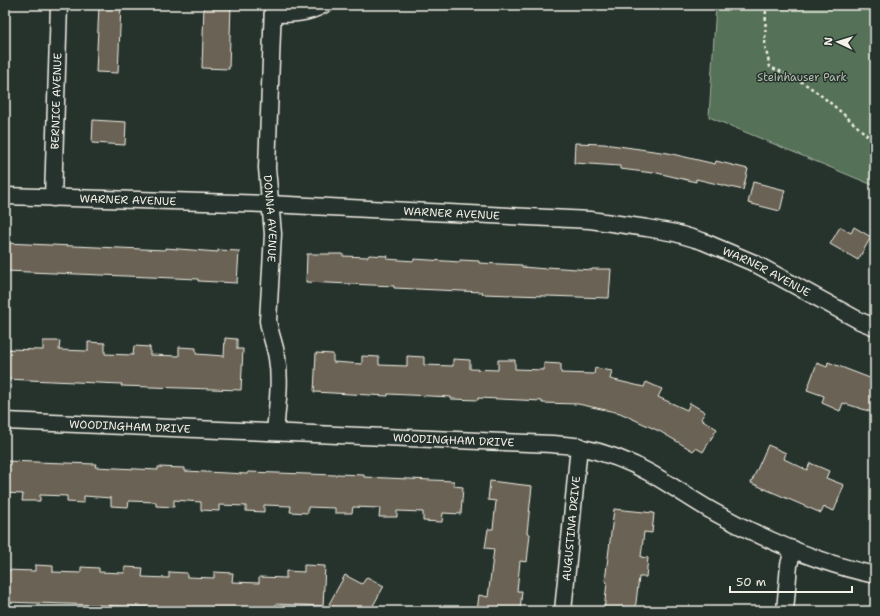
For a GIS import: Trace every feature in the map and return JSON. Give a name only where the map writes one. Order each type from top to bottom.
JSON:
[{"type":"street","name":"BERNICE AVENUE","points":[[53,198],[59,5]]},
{"type":"street","points":[[273,10],[292,14],[308,11],[323,5]]},
{"type":"street","name":"DONNA AVENUE","points":[[273,10],[267,168],[269,204],[273,234],[268,321],[270,335],[277,357],[279,375],[275,432]]},
{"type":"street","name":"WARNER AVENUE","points":[[5,196],[269,204],[590,220],[675,233],[702,241],[754,263],[860,321],[875,327]]},
{"type":"street","name":"WOODINGHAM DRIVE","points":[[5,421],[544,443],[579,446],[615,457],[649,473],[748,530],[793,549],[850,569],[875,575]]},
{"type":"street","name":"AUGUSTINA DRIVE","points":[[562,611],[579,446]]},
{"type":"street","points":[[784,611],[789,564],[793,549]]},
{"type":"path","points":[[766,5],[765,46],[770,67],[810,88],[870,138],[875,139]]},
{"type":"green space","name":"Steinhauser Park","points":[[716,5],[875,5],[875,186],[709,117]]},
{"type":"building","points":[[99,5],[121,5],[118,73],[96,72]]},
{"type":"building","points":[[204,5],[231,5],[229,69],[202,68]]},
{"type":"building","points":[[93,120],[126,122],[125,145],[92,143]]},
{"type":"building","points":[[575,143],[604,144],[668,153],[715,164],[716,161],[748,169],[743,190],[696,179],[696,182],[653,172],[620,169],[620,166],[574,163]]},
{"type":"building","points":[[753,182],[785,190],[780,211],[748,203]]},
{"type":"building","points":[[840,227],[851,233],[854,227],[871,237],[858,260],[830,244]]},
{"type":"building","points":[[5,243],[165,250],[165,248],[218,252],[218,250],[239,251],[237,283],[198,281],[198,279],[5,271]]},
{"type":"building","points":[[307,254],[343,254],[343,256],[368,257],[369,255],[388,256],[387,259],[414,261],[414,259],[460,262],[460,260],[479,261],[479,263],[522,265],[522,267],[547,269],[547,267],[592,270],[611,269],[609,298],[482,294],[483,292],[306,282]]},
{"type":"building","points":[[225,338],[237,339],[237,349],[243,349],[241,390],[121,386],[122,384],[5,379],[5,349],[43,350],[43,341],[60,341],[59,350],[88,351],[88,342],[105,343],[105,354],[133,355],[134,346],[150,347],[150,355],[179,356],[179,347],[196,348],[196,354],[224,356]]},
{"type":"building","points":[[316,353],[333,354],[333,362],[362,364],[362,356],[379,357],[379,365],[407,366],[407,356],[424,357],[424,365],[453,366],[453,359],[470,360],[470,369],[498,370],[498,360],[515,360],[515,369],[544,370],[544,363],[561,364],[561,373],[594,374],[595,368],[612,371],[610,379],[644,387],[646,382],[662,389],[658,397],[687,410],[690,403],[705,412],[701,419],[717,429],[703,452],[696,448],[693,451],[661,432],[620,413],[578,404],[478,398],[478,400],[451,399],[451,397],[388,394],[388,396],[314,392]]},
{"type":"building","points":[[828,362],[875,380],[875,413],[843,403],[840,411],[822,403],[824,396],[807,390],[817,363],[827,367]]},
{"type":"building","points":[[768,445],[786,453],[784,459],[807,470],[810,463],[829,471],[826,478],[844,485],[834,511],[824,507],[821,513],[751,483]]},
{"type":"building","points":[[5,461],[96,464],[95,467],[158,470],[158,467],[185,468],[185,471],[247,474],[248,472],[336,474],[364,475],[364,477],[454,481],[454,486],[463,487],[461,514],[443,513],[442,522],[423,521],[423,512],[397,511],[397,517],[379,517],[380,508],[353,507],[352,513],[335,513],[335,508],[308,507],[308,513],[290,512],[291,506],[264,505],[264,512],[246,511],[246,506],[219,505],[219,511],[201,510],[201,502],[174,500],[174,507],[156,506],[156,502],[129,501],[128,507],[111,506],[111,498],[84,496],[84,503],[67,502],[67,496],[40,495],[40,501],[22,501],[23,494],[5,493]]},
{"type":"building","points":[[490,481],[532,486],[527,533],[530,534],[527,562],[520,561],[517,591],[522,591],[520,611],[477,611],[479,595],[488,597],[494,549],[485,548],[488,529],[493,529],[496,501],[488,500]]},
{"type":"building","points":[[614,509],[654,513],[652,533],[644,532],[641,557],[648,558],[646,577],[639,577],[635,611],[604,611],[607,582],[605,581]]},
{"type":"building","points":[[35,565],[53,566],[53,572],[81,573],[81,567],[99,568],[99,572],[124,573],[125,567],[143,568],[142,577],[169,578],[169,572],[187,573],[187,577],[214,578],[214,572],[233,573],[232,582],[259,583],[259,577],[286,578],[286,571],[304,572],[304,565],[325,566],[323,606],[276,604],[275,611],[186,609],[186,611],[158,610],[158,607],[5,602],[5,570],[35,571]]},
{"type":"building","points":[[345,575],[362,584],[367,577],[384,586],[370,611],[342,611],[329,604]]}]
